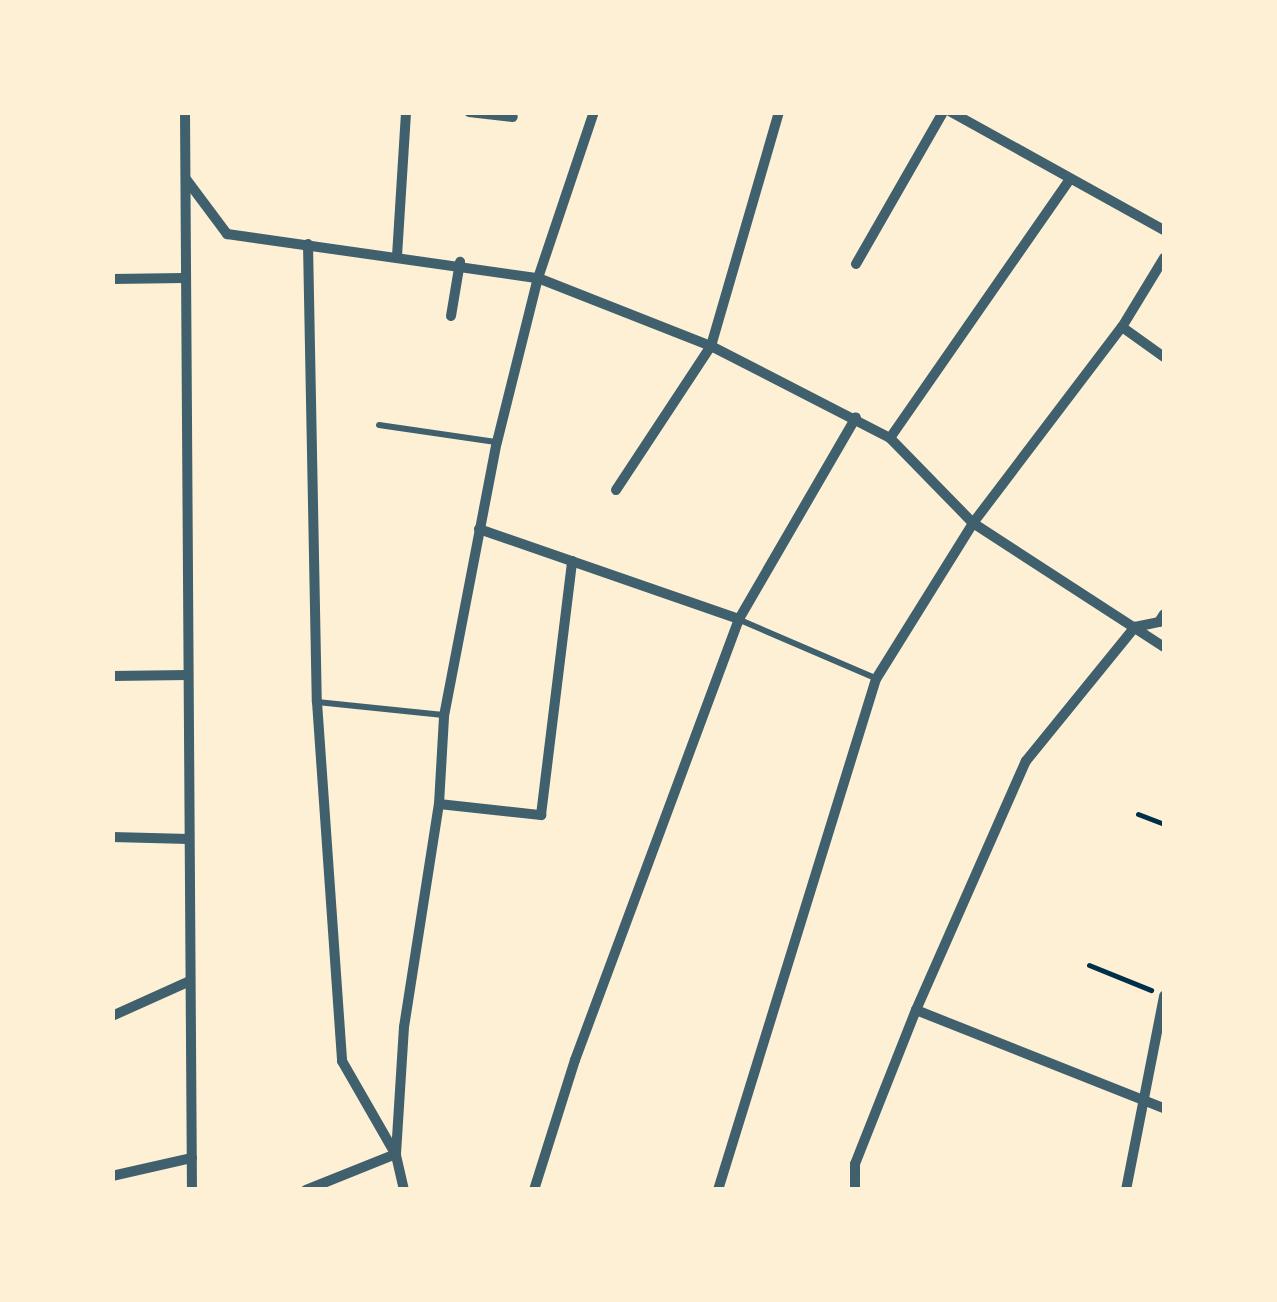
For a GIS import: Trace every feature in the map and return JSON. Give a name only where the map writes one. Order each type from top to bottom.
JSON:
[{"type":"street","points":[[185,112],[192,1190]]},
{"type":"street","points":[[397,256],[406,112]]},
{"type":"street","points":[[469,112],[513,117]]},
{"type":"street","points":[[404,1190],[396,1154],[404,1027],[439,804],[444,716],[496,442],[538,278],[594,112]]},
{"type":"street","points":[[616,490],[711,346],[779,112]]},
{"type":"street","points":[[856,264],[943,112]]},
{"type":"street","points":[[951,112],[1068,182],[1164,230]]},
{"type":"street","points":[[186,179],[228,234],[460,262],[538,278],[711,346],[856,417],[890,438],[973,523],[1164,647]]},
{"type":"street","points":[[890,438],[1068,182]]},
{"type":"street","points":[[308,244],[317,702],[342,1061],[396,1154]]},
{"type":"street","points":[[718,1190],[876,679],[973,523],[1122,326],[1164,258]]},
{"type":"street","points":[[451,316],[460,262]]},
{"type":"street","points":[[112,278],[184,278]]},
{"type":"street","points":[[1122,326],[1164,358]]},
{"type":"street","points":[[534,1190],[575,1060],[738,619],[856,417]]},
{"type":"street","points":[[479,528],[738,619]]},
{"type":"street","points":[[439,804],[541,815],[572,561]]},
{"type":"street","points":[[855,1190],[856,1164],[916,1010],[1026,760],[1135,627],[1158,622],[1164,614]]},
{"type":"street","points":[[112,676],[188,676]]},
{"type":"street","points":[[112,836],[189,839]]},
{"type":"street","points":[[112,1016],[190,981]]},
{"type":"street","points":[[1126,1190],[1164,996]]},
{"type":"street","points":[[916,1010],[1164,1108]]},
{"type":"street","points":[[306,1190],[396,1154]]},
{"type":"street","points":[[112,1176],[192,1158]]},
{"type":"lane","points":[[378,425],[496,442]]},
{"type":"lane","points":[[738,619],[876,679]]},
{"type":"lane","points":[[317,702],[444,716]]},
{"type":"path","points":[[1138,814],[1164,824]]},
{"type":"path","points":[[1089,965],[1164,996]]}]
